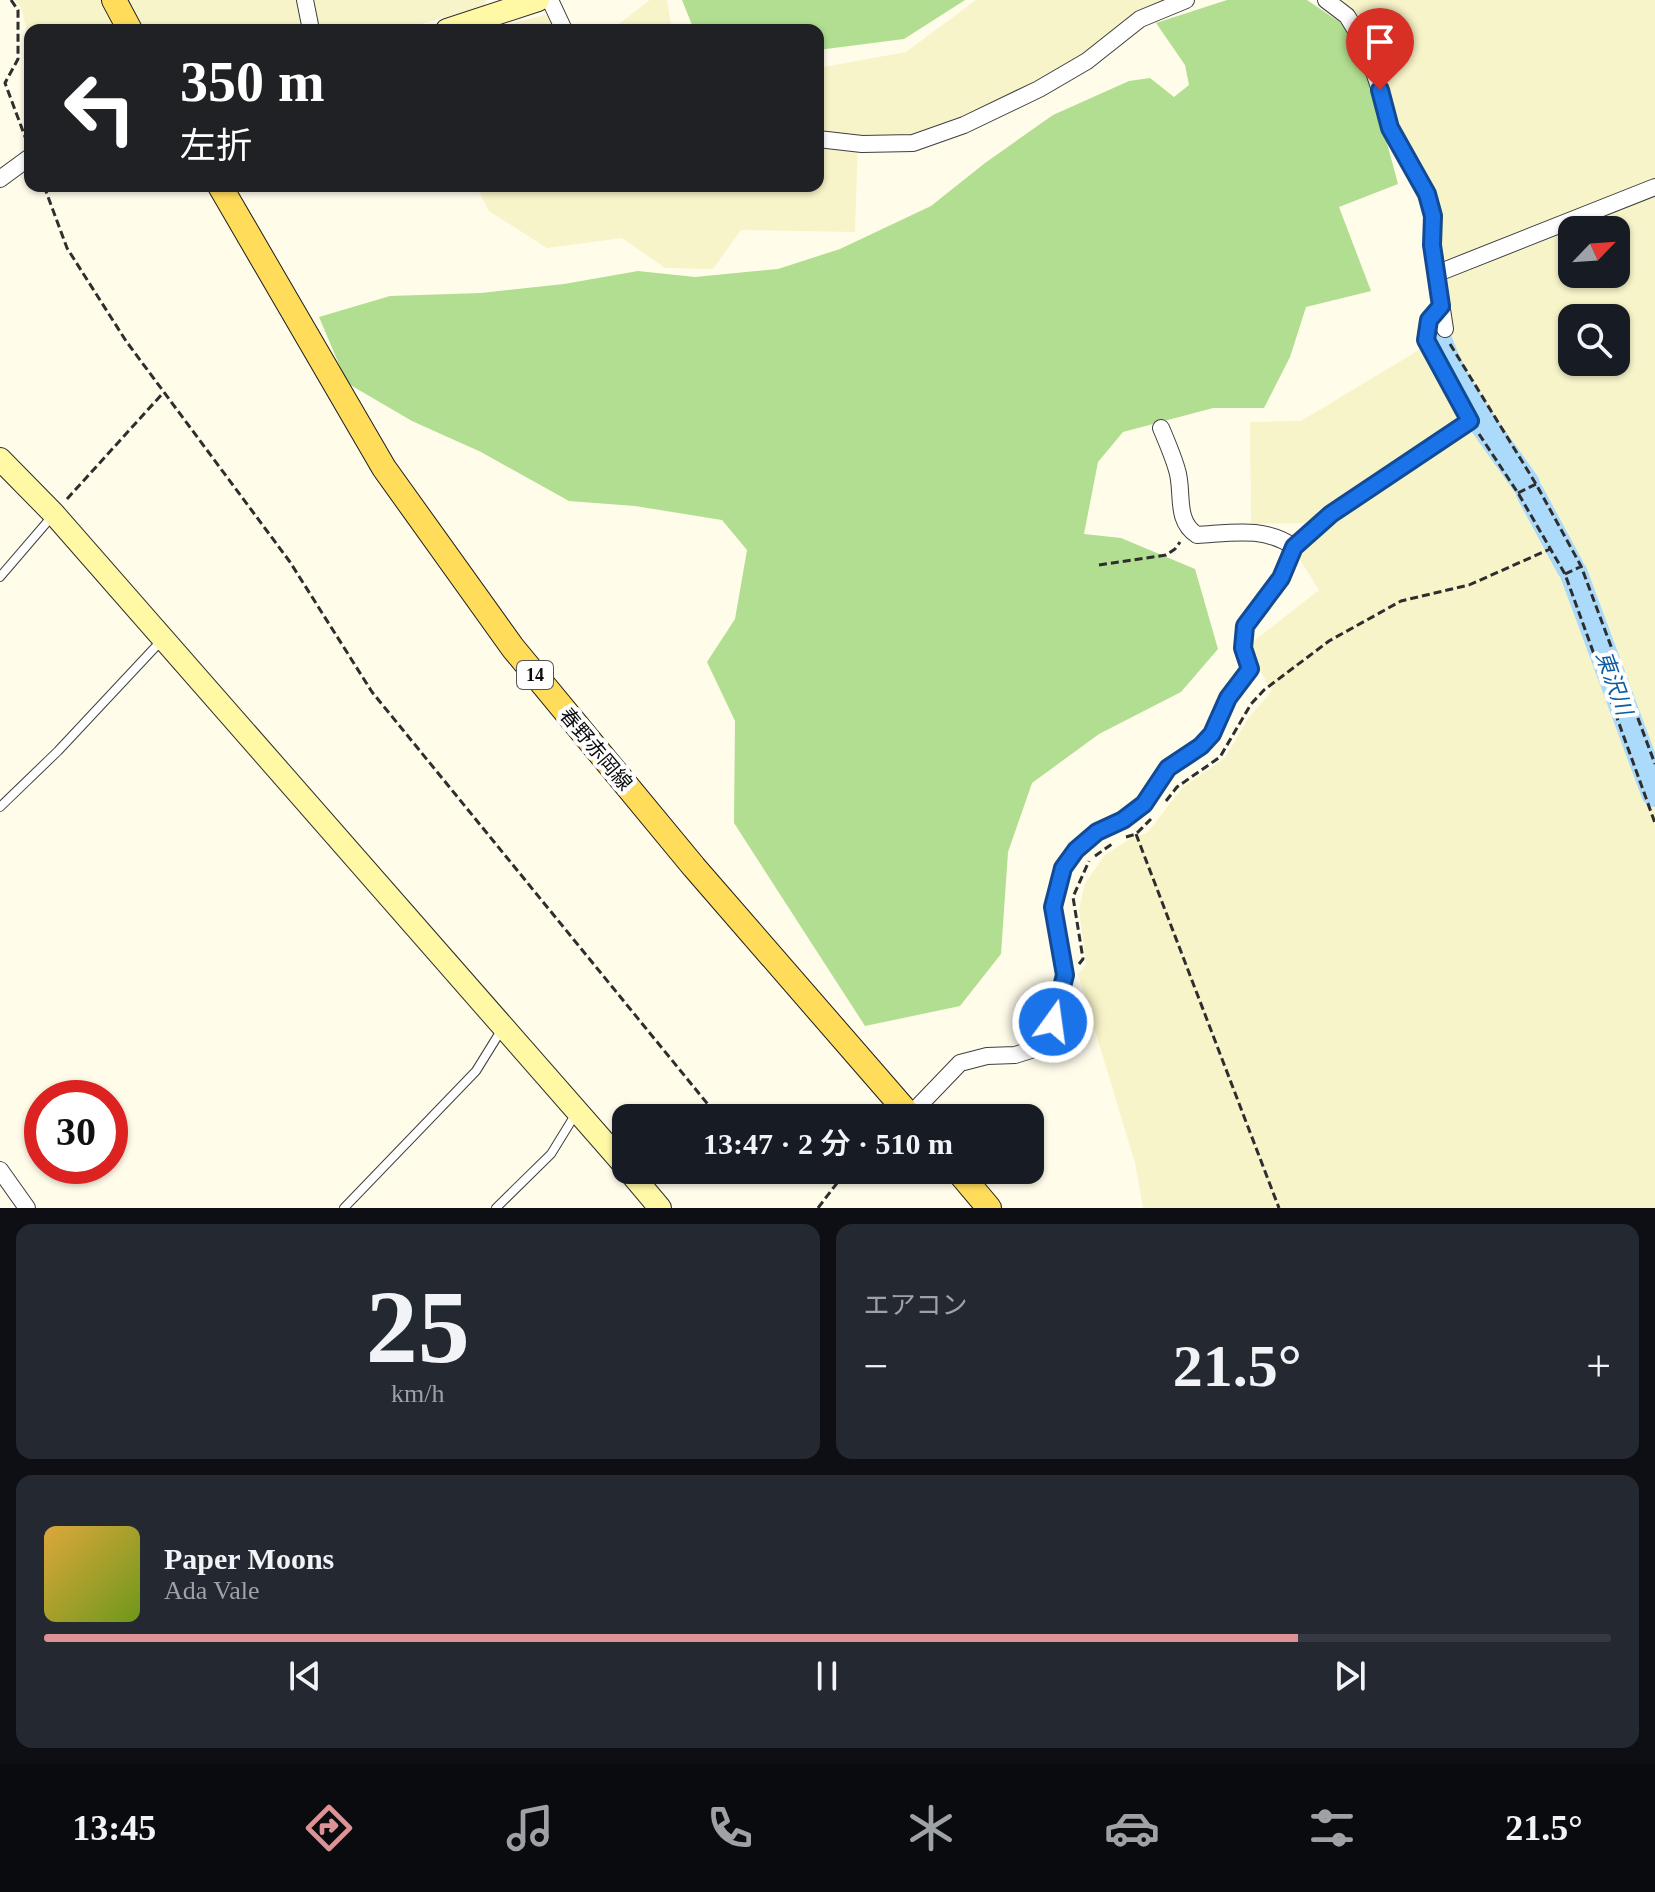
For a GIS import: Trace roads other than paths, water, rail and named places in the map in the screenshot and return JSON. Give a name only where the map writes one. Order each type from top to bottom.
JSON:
[{"type":"main road","points":[[114,0],[127,24]]},
{"type":"main road","name":"春野赤岡線","points":[[223,192],[384,468],[513,648],[694,867],[900,1104]]},
{"type":"main road","points":[[969,1184],[989,1208]]},
{"type":"street","points":[[305,0],[310,24]]},
{"type":"street","points":[[465,24],[538,0]]},
{"type":"street","points":[[550,0],[561,24]]},
{"type":"street","points":[[824,140],[862,144],[913,143],[964,125],[1039,89],[1087,61],[1140,19],[1186,0]]},
{"type":"street","points":[[1326,0],[1347,16],[1365,45],[1390,128],[1427,194],[1433,216],[1432,245],[1445,329]]},
{"type":"street","points":[[0,179],[24,161]]},
{"type":"street","points":[[1438,273],[1655,187]]},
{"type":"street","points":[[923,1104],[960,1063],[987,1056],[1015,1055],[1031,1050],[1045,1040],[1065,975],[1053,907],[1063,868],[1076,850],[1097,832],[1123,820],[1144,804],[1168,768],[1201,746],[1212,734],[1228,698],[1250,669],[1243,648],[1245,626],[1281,578],[1294,547],[1331,514],[1470,421],[1426,340],[1429,320],[1441,306]]},
{"type":"street","points":[[1161,428],[1178,474],[1180,506],[1189,529],[1197,535],[1265,532],[1280,537],[1294,547]]},
{"type":"street","points":[[0,459],[54,514],[612,1152]]},
{"type":"street","points":[[0,1170],[27,1208]]},
{"type":"street","points":[[640,1184],[660,1208]]},
{"type":"lane","points":[[0,577],[54,514]]},
{"type":"lane","points":[[0,807],[58,751],[162,639]]},
{"type":"lane","points":[[344,1208],[476,1071],[503,1028]]},
{"type":"lane","points":[[496,1208],[551,1154],[577,1113]]},
{"type":"waterway","name":"東沢川","points":[[1434,326],[1461,389],[1526,484]]},
{"type":"waterway","name":"東沢川","points":[[1530,493],[1570,567]]},
{"type":"waterway","name":"東沢川","points":[[1574,574],[1655,793]]}]
